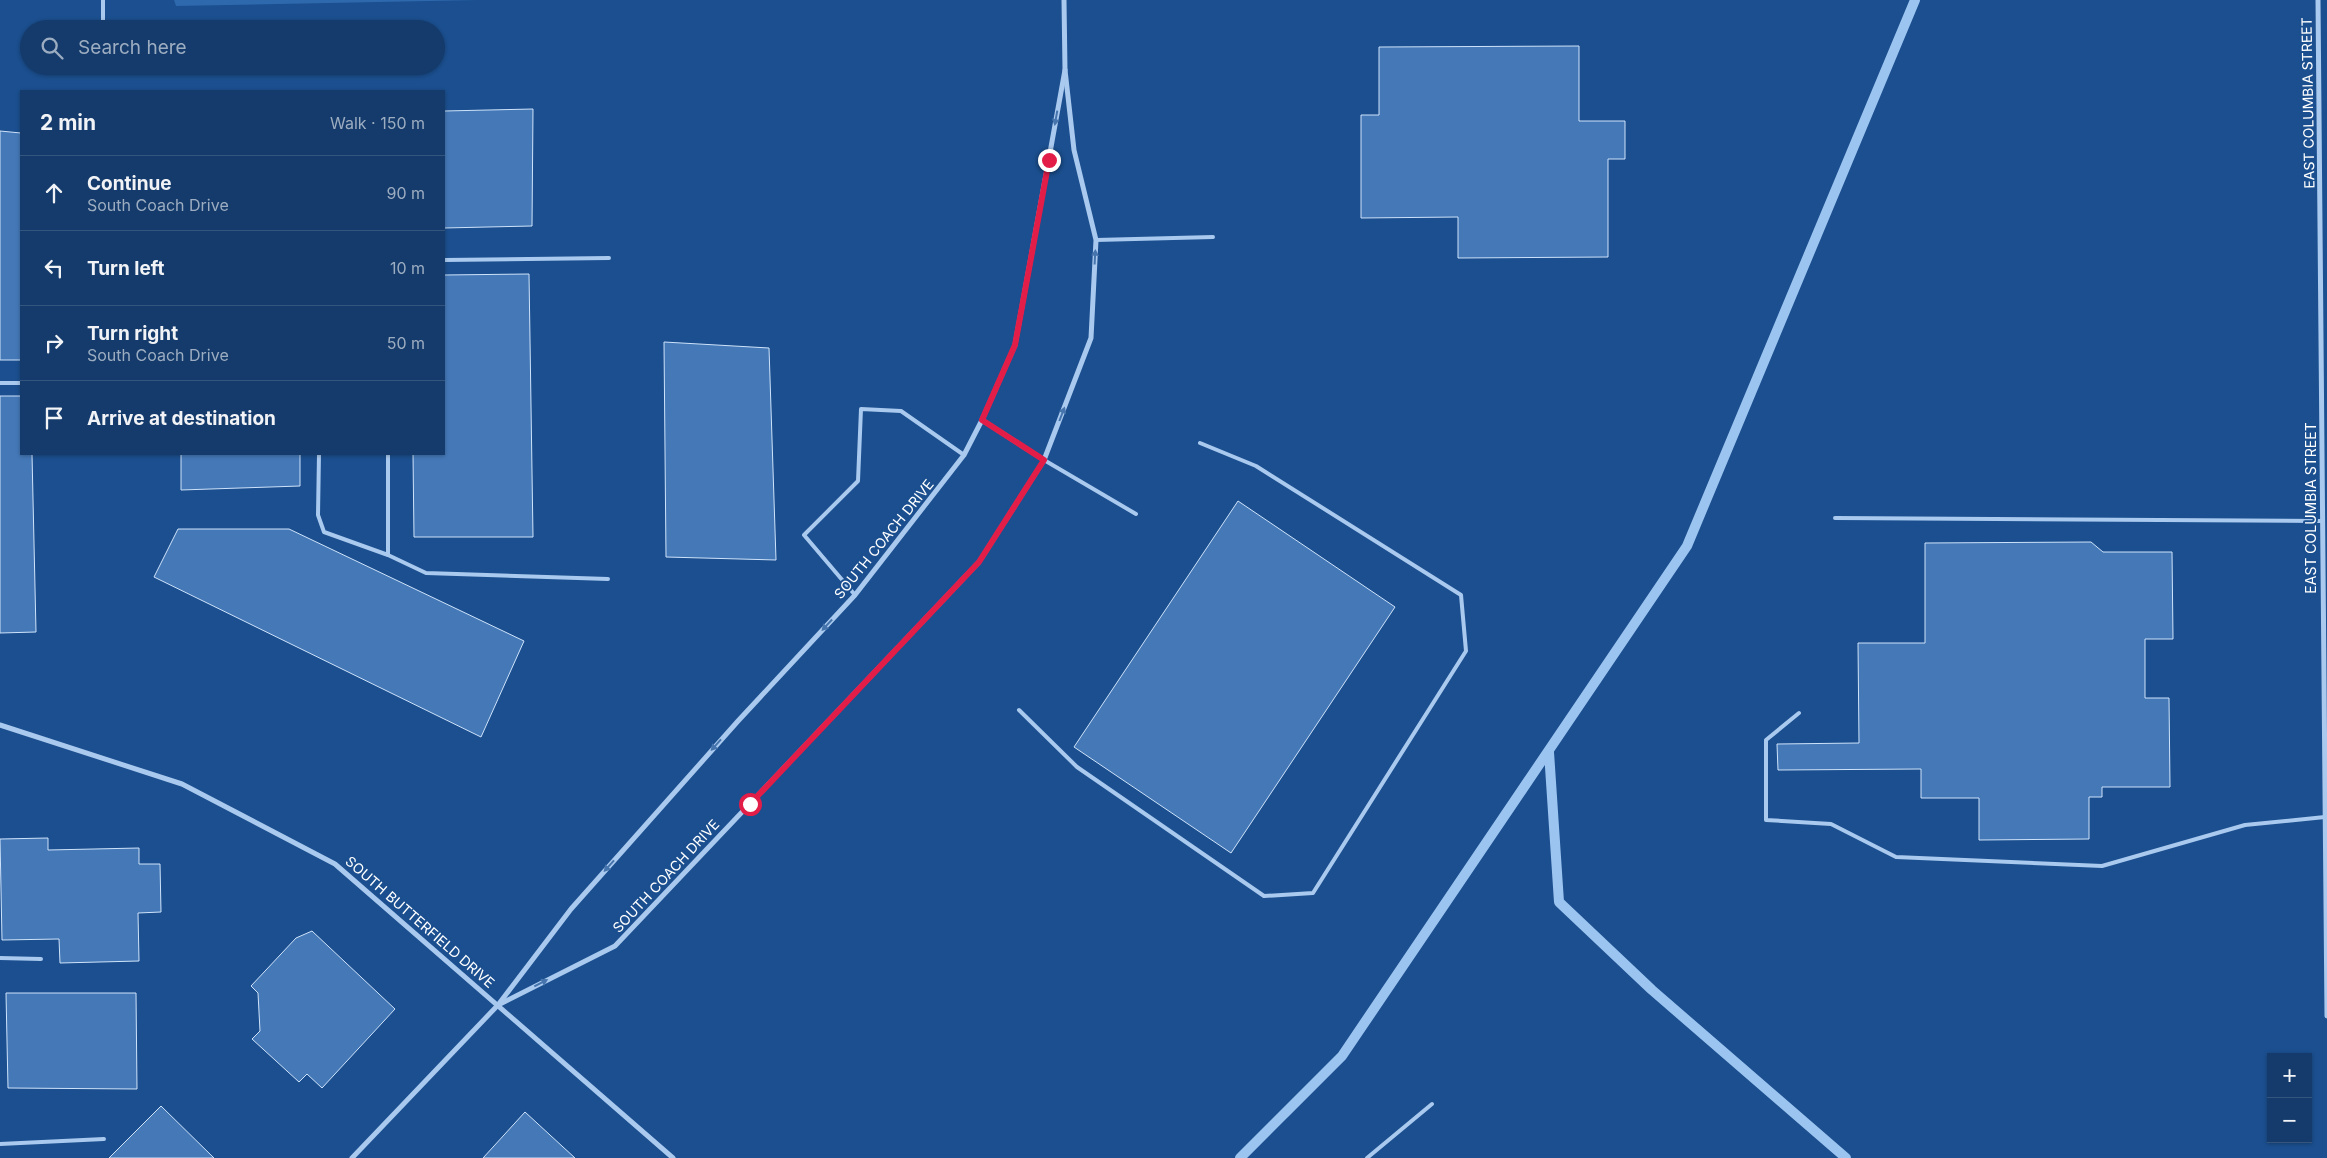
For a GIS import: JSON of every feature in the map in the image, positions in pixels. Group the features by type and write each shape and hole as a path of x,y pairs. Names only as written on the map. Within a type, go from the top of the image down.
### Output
{"street":[{"name":"SOUTH COACH DRIVE","path":"498,1005 615,946 979,562 1044,460 1091,338 1096,240 1074,150 1065,70 1064,0"},
{"name":"EAST COLUMBIA STREET","path":"2318,0 2327,1016"},
{"name":"SOUTH COACH DRIVE","path":"352,1158 498,1005 571,909 738,721 855,596 964,455 982,420 1015,345 1065,70"},
{"path":"982,420 1044,460"},
{"name":"SOUTH BUTTERFIELD DRIVE","path":"0,725 182,784 335,864 673,1158"}],"lane":[{"path":"103,0 103,20"},
{"path":"1096,240 1213,237"},
{"path":"445,260 609,258"},
{"path":"0,383 20,383"},
{"path":"855,596 804,535 858,481 861,409 901,411 964,455"},
{"path":"1019,710 1077,767 1264,896 1313,893 1466,652 1461,596 1256,466 1200,443"},
{"path":"319,455 318,515 324,532 388,555 426,573 608,580"},
{"path":"388,455 388,555"},
{"path":"1044,460 1136,514"},
{"path":"1835,518 2322,521"},
{"path":"1799,713 1766,740 1766,820 1831,824 1896,857 2102,866 2245,825 2325,817"},
{"path":"0,958 41,959"},
{"path":"1368,1158 1432,1104"},
{"path":"0,1144 104,1139"}],"shaded area":[{"path":"174,0 479,0 176,6"}],"building":[{"path":"1579,46 1579,121 1625,121 1625,159 1608,159 1608,257 1458,258 1458,217 1361,218 1361,115 1379,115 1379,47"},
{"path":"533,109 532,226 445,228 445,111"},
{"path":"0,131 20,133 20,360 0,360"},
{"path":"529,274 533,537 414,537 413,455 445,455 445,275"},
{"path":"664,342 769,348 776,560 666,557"},
{"path":"0,396 20,396 20,455 32,455 36,632 0,633"},
{"path":"181,455 300,455 300,486 181,490"},
{"path":"1238,501 1395,607 1231,853 1074,747"},
{"path":"178,529 289,529 524,641 481,737 154,577"},
{"path":"2091,542 2103,552 2172,552 2173,639 2145,639 2145,698 2169,698 2170,787 2102,787 2102,797 2089,797 2089,839 1979,840 1979,798 1921,798 1921,769 1778,770 1777,744 1859,743 1858,643 1925,643 1925,543"},
{"path":"48,838 48,850 139,848 139,864 160,864 161,912 138,913 139,961 60,963 59,939 2,940 0,839"},
{"path":"312,931 395,1009 322,1088 307,1074 299,1082 252,1039 260,1031 258,993 251,986 296,938"},
{"path":"6,993 136,993 137,1089 8,1088"},
{"path":"161,1106 214,1158 109,1158"},
{"path":"525,1112 575,1158 483,1158"}],"waterway":[{"path":"1240,1158 1342,1056 1687,546 1915,0"},
{"path":"1549,752 1559,902 1652,990 1846,1158"}],"route":[{"path":"750,804 979,562 1044,460 982,420 1015,345 1049,160"}]}
